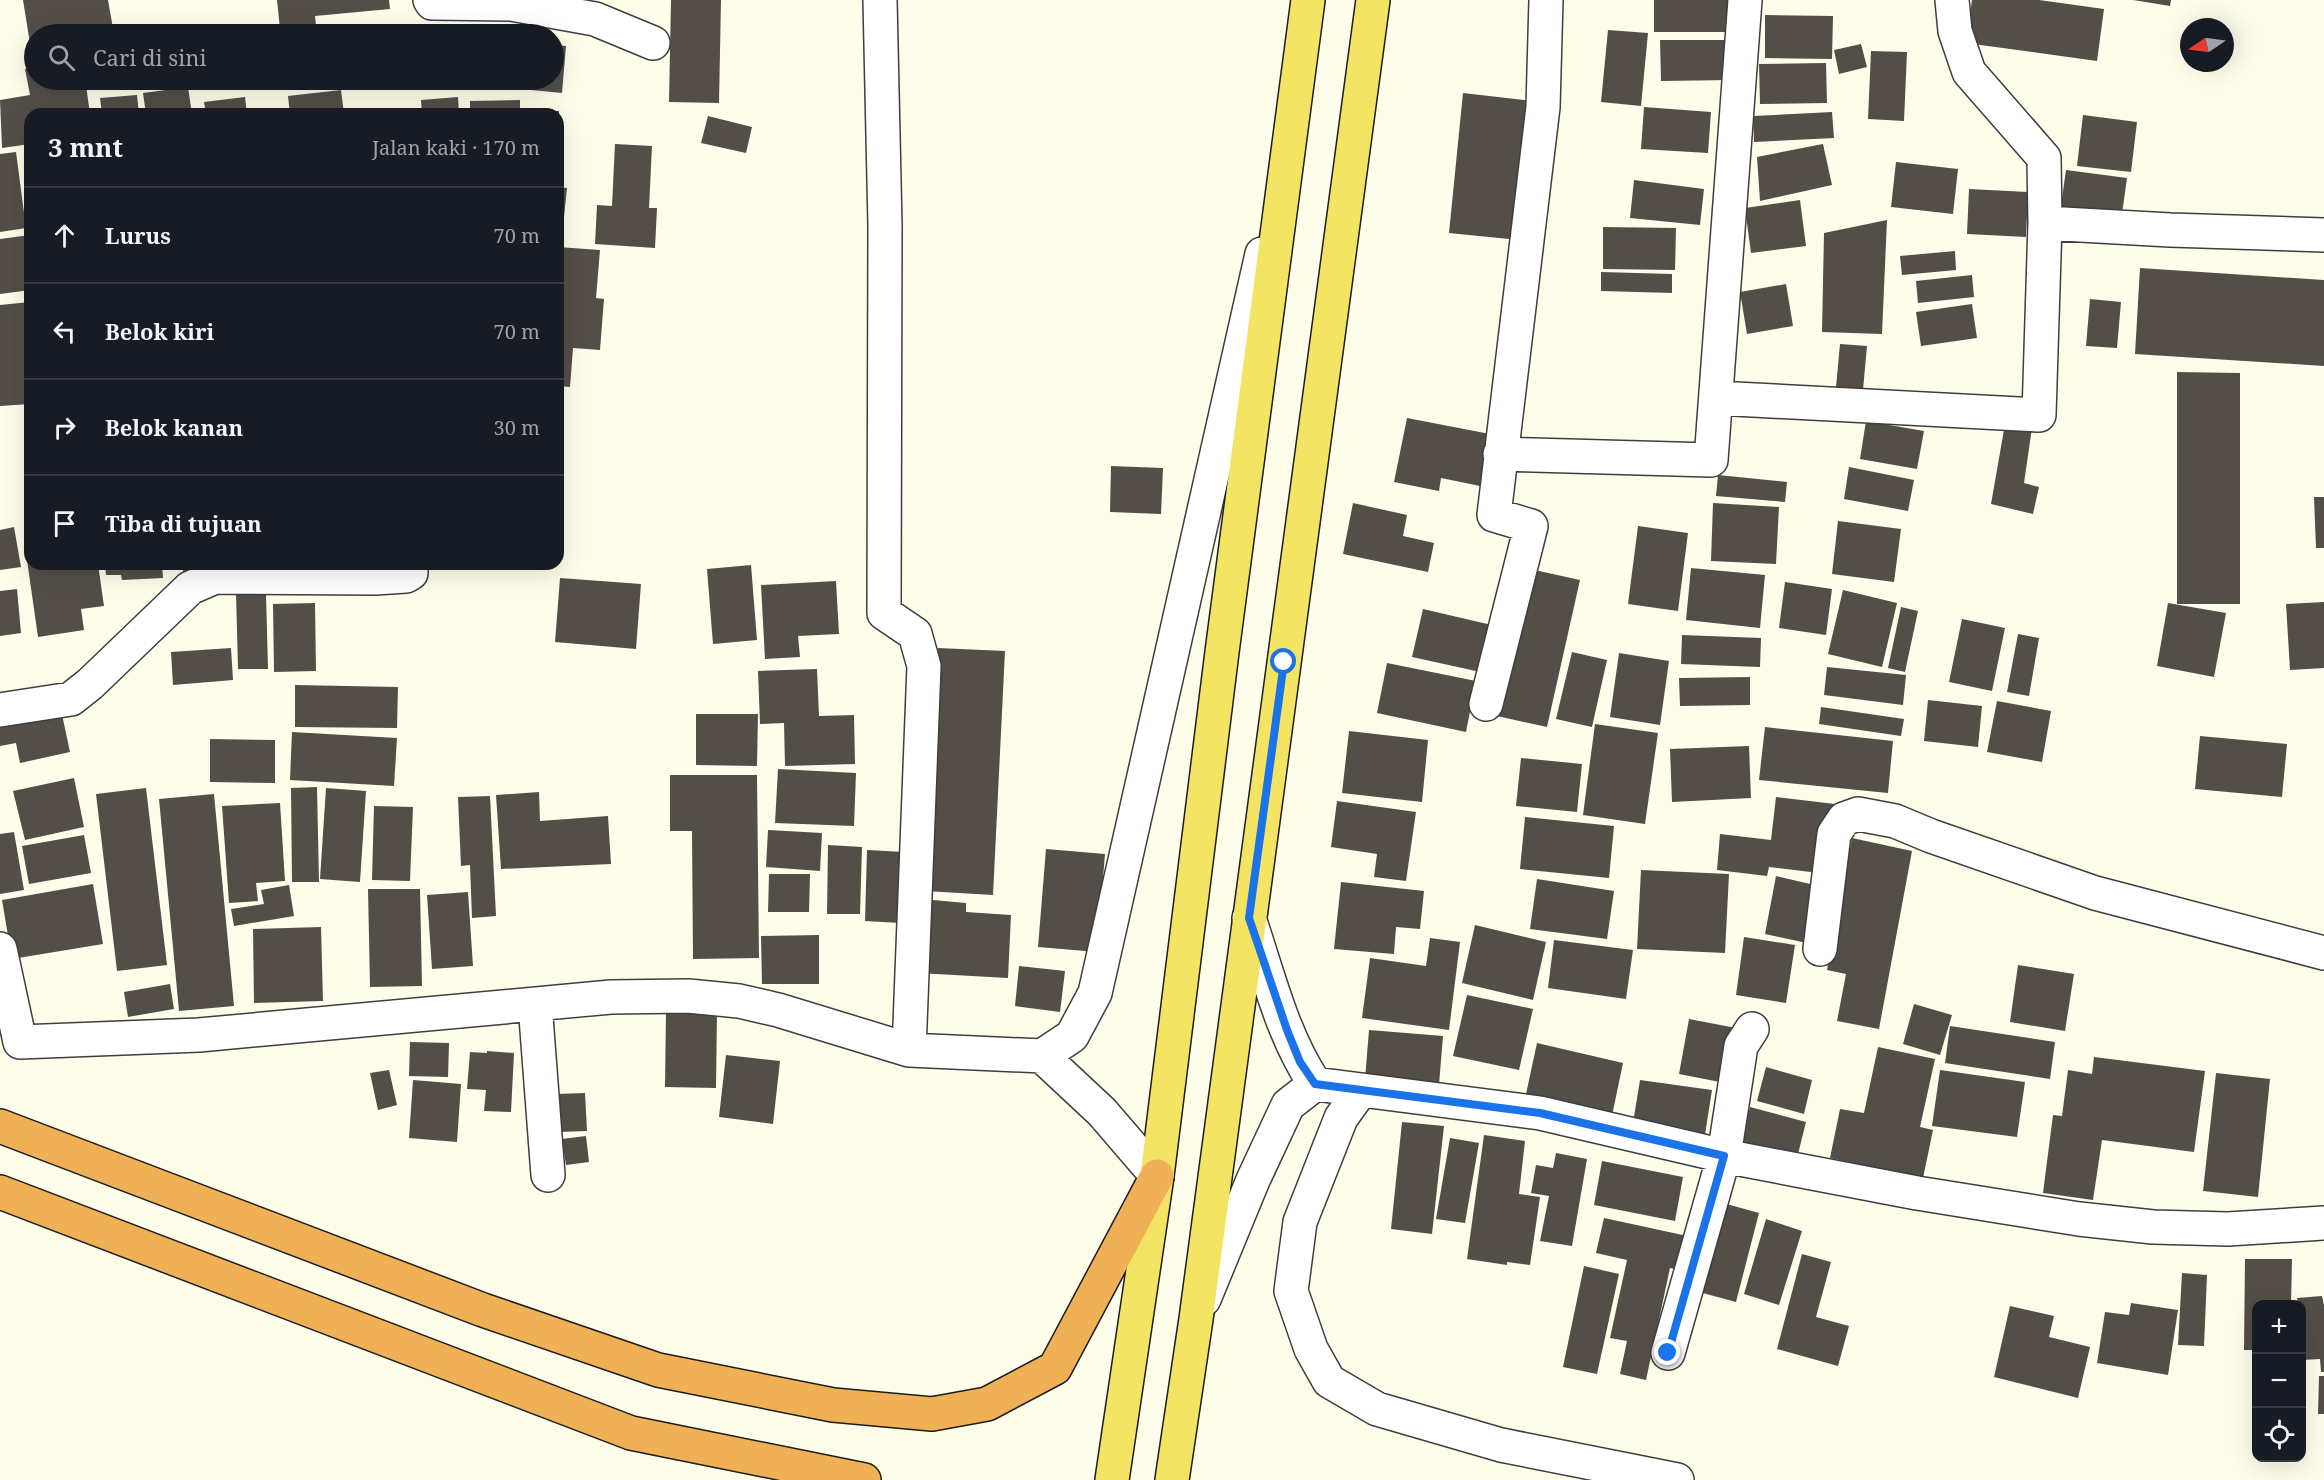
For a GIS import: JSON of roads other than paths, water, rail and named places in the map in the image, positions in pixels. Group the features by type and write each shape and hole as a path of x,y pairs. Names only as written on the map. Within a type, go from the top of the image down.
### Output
{"highway":[{"path":"0,1126 483,1310 658,1370 833,1405 932,1414 987,1404 1054,1368 1157,1176"},
{"path":"0,1192 631,1433 864,1480"}],"main road":[{"path":"1112,1480 1157,1176 1222,652 1308,0"},
{"path":"1173,1480 1373,0"}],"street":[{"path":"430,0 432,3 511,4 595,19 653,43"},
{"path":"880,0 885,226 884,613 915,634 924,666 909,1050"},
{"path":"1486,704 1531,526 1494,515 1543,107 1546,0"},
{"path":"1500,454 1711,460 1745,0"},
{"path":"1716,398 2039,415 2045,223 2044,158 1969,72 1955,31 1952,0"},
{"path":"0,949 20,1042 199,1035 653,995 739,1001 778,1010 909,1050 1042,1056 1072,1036 1095,993 1293,118"},
{"path":"2045,223 2324,236"},
{"path":"0,710 71,699 90,684 190,588 215,577 375,578 406,576 411,573 411,570"},
{"path":"1820,949 1834,834 1844,819 1858,814 1895,821 1931,836 2095,893 2324,953"},
{"path":"1249,918 1287,1030 1300,1062 1315,1084"},
{"path":"536,1004 548,1175"},
{"path":"1668,1353 1724,1156 1741,1046 1752,1029"},
{"path":"1042,1056 1102,1112 1157,1176"},
{"path":"1196,1319 1252,1180 1287,1105 1315,1084 1540,1113 1724,1156 1917,1193 2079,1219 2153,1227 2228,1228 2324,1223"},
{"path":"1362,1090 1341,1118 1300,1222 1291,1291 1311,1349 1329,1381 1377,1409 1501,1445 1677,1480"}]}
